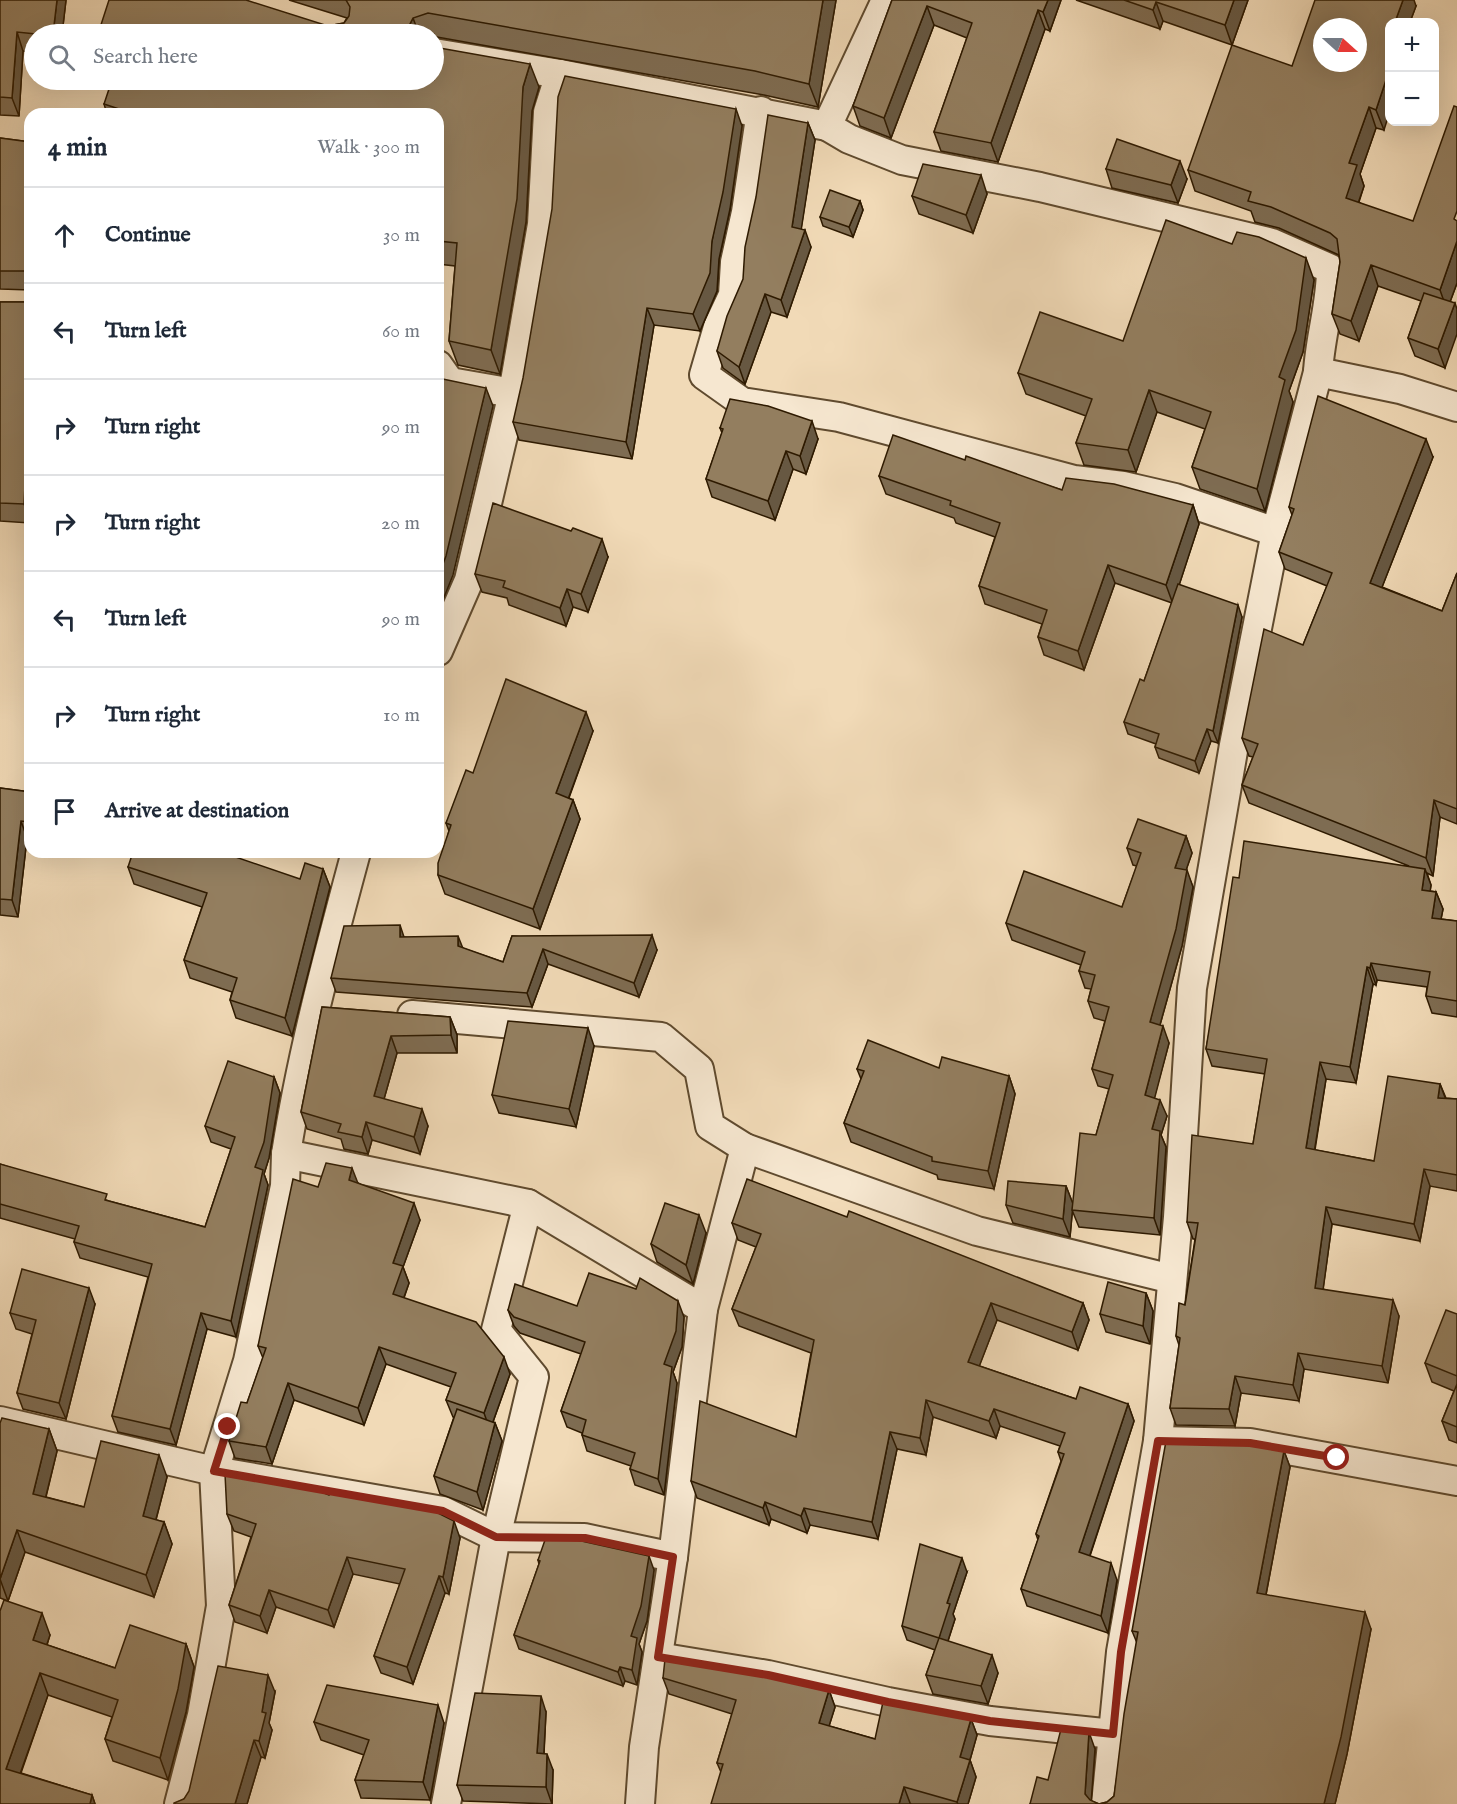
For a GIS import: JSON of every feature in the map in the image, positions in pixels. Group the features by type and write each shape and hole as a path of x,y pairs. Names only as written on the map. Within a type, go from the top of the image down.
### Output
{"street":[{"path":"827,126 886,0"},
{"path":"444,55 761,111 827,126 849,139 902,160 1040,187 1272,243 1331,269 1331,294 1320,346 1318,372 1276,532 1234,745 1192,987 1172,1279 1158,1441 1121,1652 1106,1804"},
{"path":"444,638 470,580 513,393 542,224 548,112 560,74"},
{"path":"761,111 746,212 735,262 733,295 718,327 704,375 742,402 839,417 1074,480 1123,486 1165,495 1276,532"},
{"path":"1318,372 1400,389 1457,407"},
{"path":"444,374 450,382 513,393"},
{"path":"179,1804 202,1715 221,1606 214,1471 248,1361 285,1186 286,1154 297,1080 325,1008 355,858"},
{"path":"384,1013 661,1037 699,1069 710,1126 745,1148 977,1231 1172,1279"},
{"path":"640,1804 644,1747 673,1557 703,1309 745,1148"},
{"path":"286,1154 528,1204 703,1309"},
{"path":"447,1804 496,1537 534,1377 496,1330 528,1204"},
{"path":"0,1421 214,1471 443,1511 496,1537 585,1538 673,1557"},
{"path":"1158,1441 1250,1443 1457,1481"},
{"path":"658,1657 768,1675 888,1702 990,1721 1113,1734"}],"building":[{"path":"0,0 57,0 54,24 24,24 24,33 17,32 12,98 0,97"},
{"path":"109,0 246,0 322,24 101,24"},
{"path":"346,0 823,0 809,84 755,71 428,13 413,18 410,24 339,24 344,23 349,16 350,7"},
{"path":"892,0 1048,0 1043,12 1038,10 991,143 934,132 972,23 927,6 884,118 853,106"},
{"path":"1124,0 1234,0 1225,25 1156,2 1153,10"},
{"path":"1315,0 1403,0 1396,18 1385,18 1385,83 1376,110 1369,107 1349,163 1357,165 1346,198 1413,221 1454,106 1457,107 1457,211 1454,219 1457,221 1457,241 1440,290 1371,265 1351,321 1332,314 1340,262 1337,239 1330,233 1271,207 1248,201 1251,192 1188,170 1232,45 1292,66"},
{"path":"444,49 530,64 523,87 517,199 491,350 449,341 457,243 444,242 444,108 116,108 104,104 109,90 444,90"},
{"path":"565,76 736,109 723,192 712,241 710,273 693,314 647,308 626,442 513,422 523,378 552,209 558,97"},
{"path":"768,115 808,123 792,227 805,230 781,300 765,294 739,367 717,351 727,316 743,279 745,247 756,197"},
{"path":"0,138 24,141 24,271 0,271"},
{"path":"1117,139 1180,161 1171,185 1106,169"},
{"path":"923,164 981,175 966,215 912,196"},
{"path":"830,190 860,201 849,227 820,217"},
{"path":"1166,220 1232,244 1237,232 1259,237 1306,258 1296,330 1279,377 1285,380 1257,489 1192,467 1211,412 1149,390 1128,450 1076,443 1092,399 1018,373 1040,312 1123,341"},
{"path":"1424,293 1455,303 1438,349 1408,338"},
{"path":"0,302 24,302 24,504 0,503"},
{"path":"444,379 486,388 444,561"},
{"path":"1318,396 1426,439 1370,583 1442,611 1457,573 1457,809 1434,800 1426,858 1242,785 1258,744 1242,738 1264,629 1303,645 1332,573 1279,552 1294,509 1289,507"},
{"path":"730,399 768,406 812,421 800,456 786,451 768,501 706,479 723,429 720,428"},
{"path":"893,435 965,460 966,456 1062,490 1066,478 1114,484 1193,505 1166,585 1108,565 1078,651 1038,637 1047,610 979,586 1000,523 950,505 951,501 879,476"},
{"path":"493,503 571,531 573,528 602,539 581,594 567,589 560,608 503,587 505,581 475,574"},
{"path":"1178,584 1238,605 1213,731 1207,729 1195,761 1155,747 1159,734 1124,722 1140,679 1144,681"},
{"path":"506,679 586,712 556,793 573,800 533,909 438,875 438,863 440,858 444,858 444,845 451,825 446,823 466,770 473,773"},
{"path":"0,788 24,791 24,821 21,821 12,900 0,899"},
{"path":"1138,819 1186,836 1175,868 1187,870 1176,929 1150,1022 1163,1026 1145,1095 1160,1100 1152,1129 1160,1131 1154,1218 1072,1210 1080,1133 1096,1135 1113,1075 1092,1069 1109,1007 1088,1001 1095,975 1079,971 1085,952 1006,923 1024,871 1122,907 1141,853 1127,848"},
{"path":"1244,841 1425,869 1422,890 1436,892 1432,918 1457,921 1457,1001 1426,996 1430,972 1371,963 1370,968 1367,967 1350,1067 1320,1062 1306,1148 1374,1161 1388,1076 1440,1084 1438,1098 1457,1099 1457,1175 1424,1169 1414,1224 1326,1207 1315,1288 1393,1300 1382,1366 1298,1353 1293,1385 1235,1376 1229,1409 1170,1408 1180,1338 1176,1336 1179,1303 1185,1305 1198,1223 1187,1222 1192,1135 1253,1144 1267,1059 1206,1049 1233,877 1239,878"},
{"path":"131,858 239,858 300,879 305,863 323,869 285,1018 230,1000 237,978 184,960 207,893 128,867"},
{"path":"400,925 400,937 458,936 458,946 503,962 512,936 652,935 634,983 543,949 527,993 331,978 344,926"},
{"path":"322,1007 450,1017 451,1035 391,1036 374,1096 422,1109 414,1137 366,1122 362,1137 338,1132 341,1124 301,1112"},
{"path":"508,1021 588,1028 569,1109 492,1095"},
{"path":"868,1040 939,1068 942,1057 1009,1076 988,1171 932,1161 932,1157 844,1123 864,1071 857,1069"},
{"path":"228,1061 274,1077 264,1142 255,1167 263,1170 231,1321 201,1313 170,1429 112,1416 152,1264 74,1242 79,1226 0,1204 0,1164 107,1194 105,1200 205,1227 235,1137 205,1126"},
{"path":"326,1163 352,1168 349,1180 414,1203 393,1263 403,1266 393,1294 476,1322 504,1357 484,1413 446,1400 456,1373 379,1347 358,1408 288,1383 266,1447 229,1441 241,1402 247,1403 266,1348 258,1346 293,1179 318,1187"},
{"path":"747,1179 847,1217 849,1211 1083,1303 1072,1332 991,1303 968,1362 1076,1399 1080,1387 1128,1404 1079,1552 1111,1563 1101,1616 1021,1589 1039,1536 1036,1534 1064,1454 1058,1452 1065,1433 994,1409 989,1421 926,1400 920,1438 890,1432 872,1522 804,1508 801,1516 765,1502 763,1508 691,1481 700,1401 796,1437 814,1340 732,1309 761,1234 732,1223"},
{"path":"1008,1181 1066,1186 1063,1219 1006,1205"},
{"path":"665,1203 699,1215 686,1265 651,1244"},
{"path":"22,1269 89,1288 59,1403 17,1393 36,1320 10,1313"},
{"path":"589,1273 636,1289 640,1278 678,1301 676,1331 664,1364 672,1367 658,1479 630,1469 635,1453 582,1435 586,1420 561,1411 585,1342 514,1317 508,1310 515,1284 577,1306"},
{"path":"1108,1282 1146,1293 1143,1326 1100,1314"},
{"path":"1446,1310 1457,1314 1457,1376 1425,1363"},
{"path":"1457,1384 1457,1427 1442,1421"},
{"path":"457,1409 495,1423 477,1492 434,1476"},
{"path":"2,1418 49,1429 33,1494 84,1507 101,1441 159,1455 143,1516 164,1522 146,1575 17,1530 0,1579 0,1423"},
{"path":"1166,1441 1242,1443 1284,1451 1257,1593 1365,1612 1341,1737 1324,1804 1099,1804 1107,1802 1114,1796 1124,1714 1138,1632 1132,1631"},
{"path":"225,1474 314,1489 329,1495 330,1492 432,1510 454,1521 443,1577 439,1576 407,1667 374,1656 405,1569 347,1557 328,1610 269,1590 260,1616 229,1605 256,1524 227,1514"},
{"path":"545,1540 577,1540 649,1556 641,1606 631,1636 637,1638 632,1670 620,1667 618,1672 514,1635"},
{"path":"920,1544 962,1558 947,1603 950,1604 939,1638 902,1626"},
{"path":"4,1600 42,1613 33,1640 115,1668 130,1625 186,1644 178,1689 160,1758 105,1739 118,1700 40,1673 6,1769 92,1795 90,1804 0,1804 0,1611"},
{"path":"939,1638 992,1655 981,1686 926,1675"},
{"path":"665,1659 829,1690 819,1723 875,1739 883,1702 971,1719 960,1757 970,1760 957,1802 904,1787 899,1804 711,1804 723,1764 717,1763 736,1700 663,1678"},
{"path":"218,1666 268,1675 262,1712 266,1713 259,1741 254,1740 235,1804 174,1804 184,1799 189,1791"},
{"path":"327,1685 438,1705 423,1782 355,1780 369,1740 314,1722"},
{"path":"475,1693 541,1696 537,1753 547,1754 546,1787 457,1785"},
{"path":"1061,1729 1089,1732 1085,1794 1090,1800 1099,1804 1030,1804 1037,1777 1048,1780"}],"route":[{"path":"228,1427 214,1471 443,1511 496,1537 585,1538 673,1557 658,1657 768,1675 888,1702 990,1721 1113,1734 1121,1652 1158,1441 1250,1443 1337,1458"}]}
